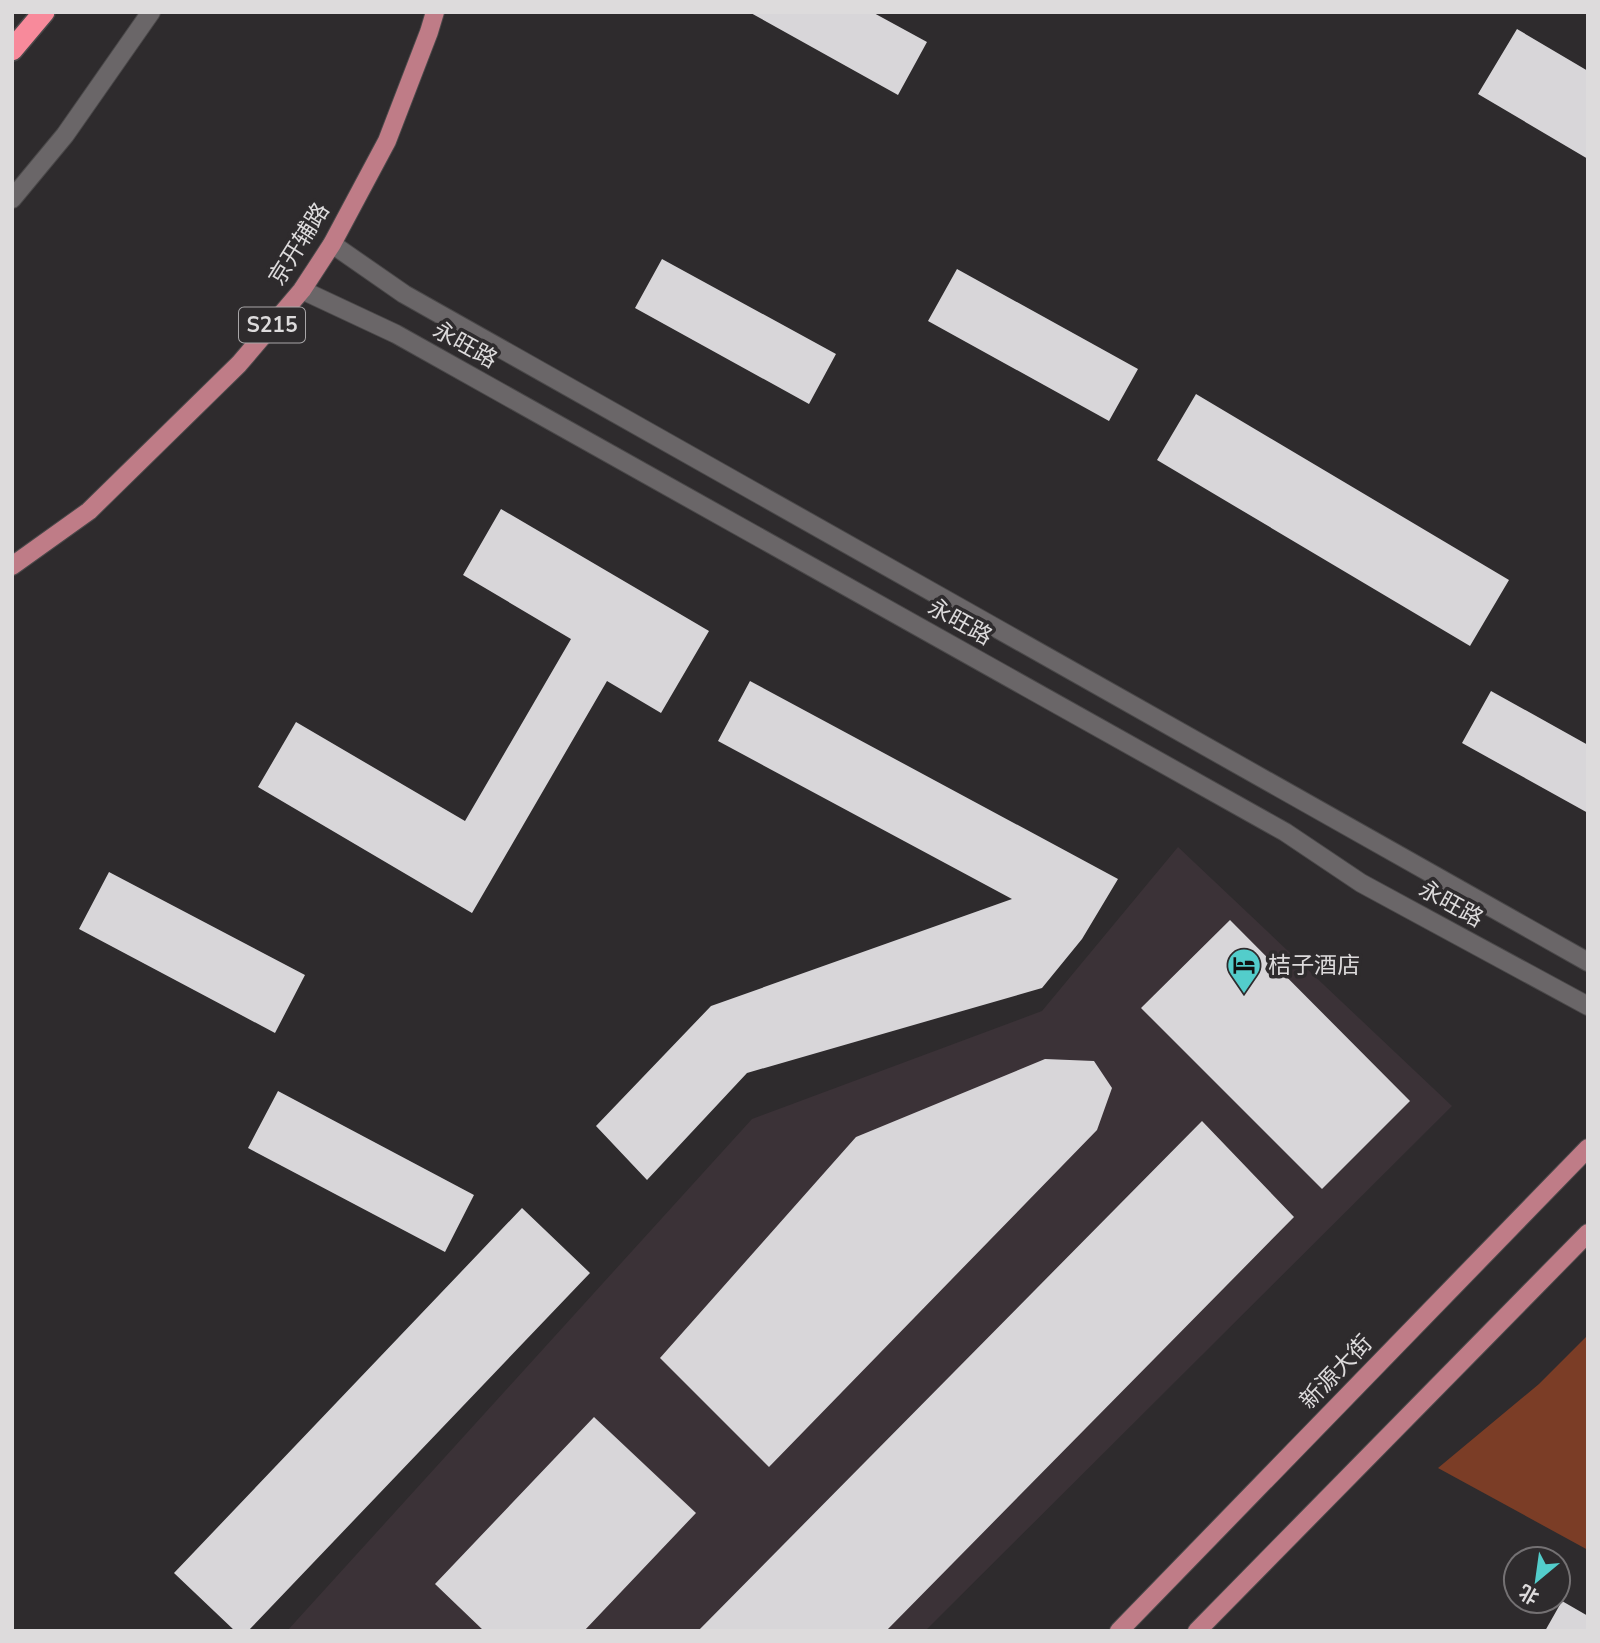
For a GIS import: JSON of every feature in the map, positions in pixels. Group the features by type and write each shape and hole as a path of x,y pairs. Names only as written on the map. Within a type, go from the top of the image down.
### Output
{"highway":[{"path":"12,50 44,12"}],"main road":[{"name":"京开辅路","path":"12,566 89,511 239,364 302,290 332,244 387,141 435,12"},
{"name":"新源大街","path":"1119,1631 1588,1147"},
{"path":"1197,1631 1588,1233"}],"street":[{"path":"12,199 65,135 151,12"},
{"name":"永旺路","path":"332,244 404,294 1588,962"},
{"name":"永旺路","path":"302,290 408,341 1285,832 1361,883 1588,1006"}],"shaded area":[{"path":"1178,847 1452,1106 925,1631 287,1631 752,1119 1042,1011"},
{"path":"1588,1335 1588,1550 1438,1468 1539,1384"}],"building":[{"path":"749,12 872,12 927,42 898,95"},
{"path":"1517,29 1588,71 1588,159 1478,94"},
{"path":"662,259 836,354 809,404 635,308"},
{"path":"957,269 1138,369 1109,421 928,321"},
{"path":"1196,394 1509,580 1470,646 1157,460"},
{"path":"501,509 709,631 661,713 607,681 472,913 258,787 296,722 465,821 571,639 463,575"},
{"path":"750,681 1118,879 1082,939 1042,988 747,1073 647,1180 596,1126 711,1006 1012,899 718,741"},
{"path":"1491,691 1588,745 1588,813 1462,743"},
{"path":"109,872 305,975 275,1033 79,929"},
{"path":"1230,920 1410,1101 1322,1189 1141,1008"},
{"path":"1045,1059 1094,1061 1112,1088 1097,1130 769,1467 660,1358 856,1137"},
{"path":"278,1091 474,1195 445,1252 248,1148"},
{"path":"1202,1121 1294,1217 886,1631 698,1631"},
{"path":"522,1208 590,1273 248,1631 235,1631 174,1573"},
{"path":"594,1417 696,1513 584,1631 484,1631 435,1584"},
{"path":"1572,1607 1588,1616 1588,1631 1545,1631 1554,1615 1572,1615"}],"place":[{"name":"桔子酒店","path":"1244,995"}]}
